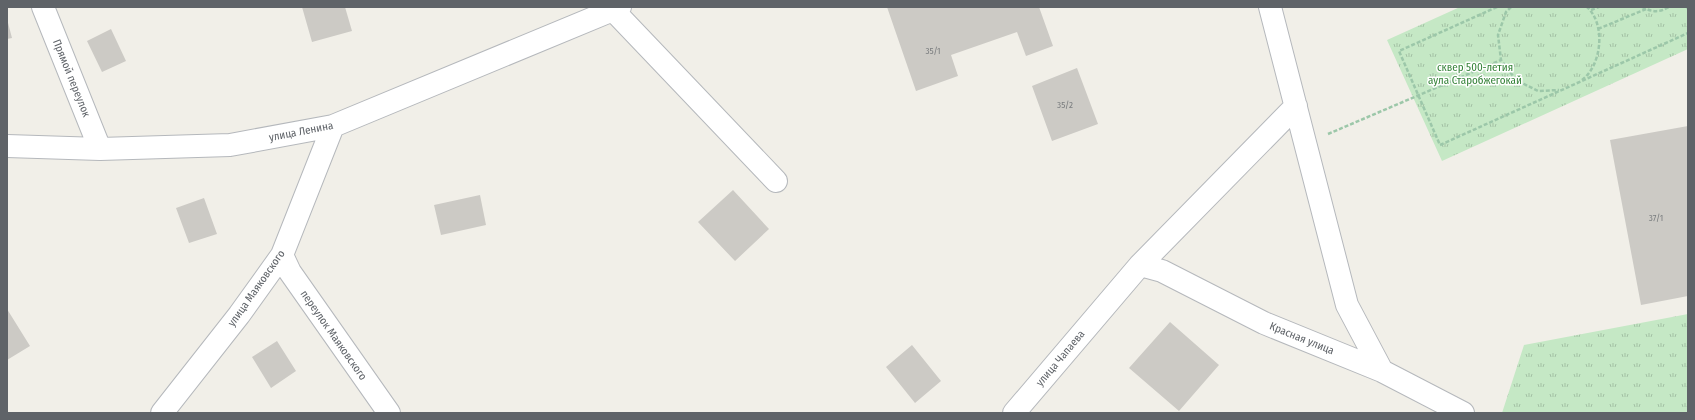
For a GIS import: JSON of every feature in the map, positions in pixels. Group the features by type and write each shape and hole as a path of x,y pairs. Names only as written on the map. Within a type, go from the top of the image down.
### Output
{"street":[{"name":"Прямой переулок","path":"43,7 100,149"},
{"path":"1270,7 1347,305 1382,371"},
{"name":"улица Ленина","path":"7,146 100,149 230,144 333,126 617,8"},
{"path":"617,8 776,181"},
{"name":"улица Чапаева","path":"1014,413 1140,265 1296,106"},
{"name":"улица Маяковского","path":"162,413 239,315 282,255 333,126"},
{"name":"переулок Маяковского","path":"282,255 290,272 390,413"},
{"name":"Красная улица","path":"1140,265 1162,271 1264,323 1382,371 1463,413"}],"path":[{"path":"1497,7 1398,51 1440,145 1688,33"},
{"path":"1511,7 1506,12 1498,35 1501,60 1516,80 1538,90 1562,90 1584,78 1597,58 1600,33 1591,10 1587,7"},
{"path":"1591,10 1599,7"},
{"path":"1642,7 1650,12 1662,11 1669,7"},
{"path":"1598,29 1646,9"},
{"path":"1306,144 1501,60"}],"green space":[{"name":"сквер 500-летия аула Старобжегокай","path":"1460,7 1688,7 1688,49 1442,161 1387,40"},
{"path":"1688,314 1688,413 1502,413 1524,345"}],"building":[{"path":"302,7 345,7 352,31 312,42"},
{"path":"887,7 1039,7 1053,46 1026,56 1017,32 951,55 958,76 916,91"},
{"path":"7,19 12,38 7,39"},
{"path":"111,29 126,61 102,72 87,41"},
{"path":"1077,68 1098,124 1052,141 1032,86"},
{"path":"1688,126 1688,296 1641,305 1610,140"},
{"path":"733,190 769,229 735,261 698,222"},
{"path":"480,195 486,225 441,235 434,205"},
{"path":"204,198 217,234 189,243 176,208"},
{"path":"7,309 30,346 7,360"},
{"path":"1170,322 1219,365 1179,411 1129,368"},
{"path":"277,341 296,371 271,388 252,357"},
{"path":"912,345 941,381 915,403 886,367"}]}
